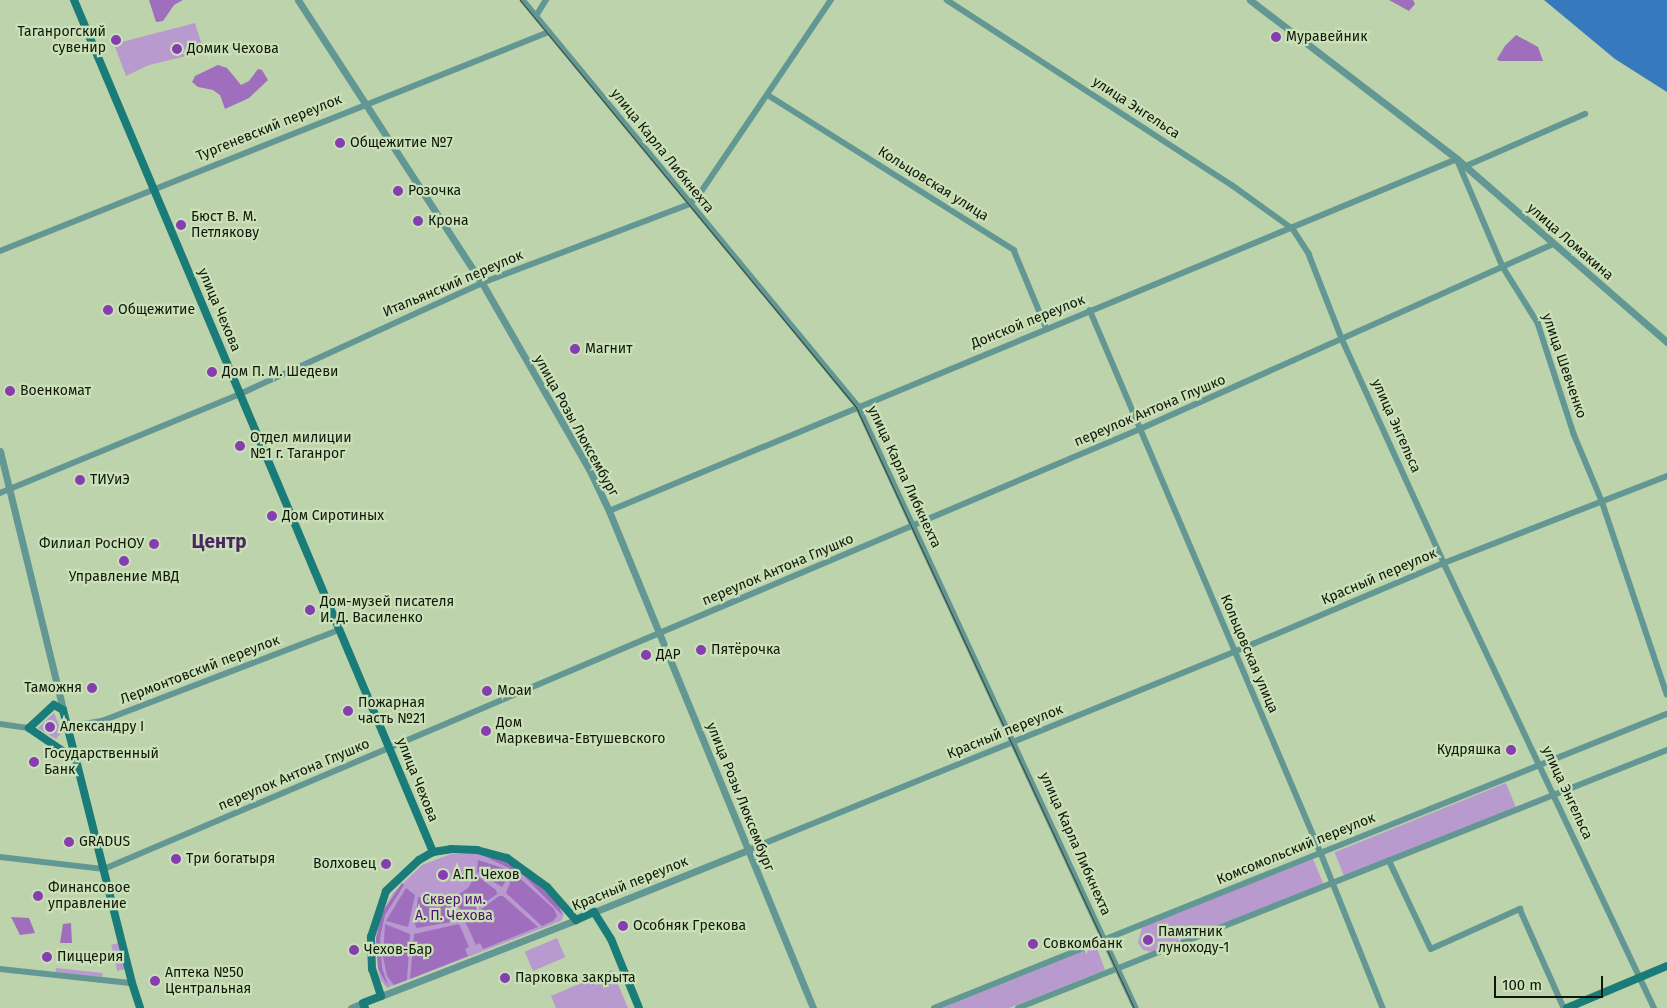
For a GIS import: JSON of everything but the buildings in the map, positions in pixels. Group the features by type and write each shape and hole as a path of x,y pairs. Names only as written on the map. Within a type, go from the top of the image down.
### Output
{"main road":[{"name":"улица Чехова","path":"74,0 339,630 391,748 433,852"},
{"path":"76,760 29,728 50,707 57,705 63,710 68,731 76,760 104,869 132,983 140,1008"},
{"path":"56,745 65,743 68,731"},
{"path":"381,996 370,953 379,906 396,878 433,852 477,850 507,858 547,887 576,920"},
{"path":"594,912 611,939 639,1008"},
{"name":"Красный переулок","path":"576,920 594,912"},
{"path":"1565,1008 1667,966"},
{"name":"Красный переулок","path":"364,1006 381,996"}],"street":[{"name":"улица Розы Люксембург","path":"298,0 482,283 588,469 609,511 813,1008"},
{"name":"улица Карла Либкнехта","path":"523,0 858,406 912,526 1015,741 1136,1008"},
{"path":"536,16 546,0"},
{"path":"690,204 768,96 831,0"},
{"name":"улица Энгельса","path":"947,0 1232,185 1293,228 1309,254 1343,341 1444,563 1654,1008"},
{"name":"улица Шевченко","path":"1250,0 1457,159 1503,267 1538,323 1574,434 1602,501 1667,694"},
{"name":"Тургеневский переулок","path":"0,251 364,103 549,32"},
{"name":"Кольцовская улица","path":"768,96 1014,250 1046,327"},
{"path":"1466,166 1585,114"},
{"name":"Донской переулок","path":"609,511 1046,327 1293,228 1457,159"},
{"name":"улица Ломакина","path":"1457,159 1667,342"},
{"name":"Итальянский переулок","path":"0,493 240,394 482,283 690,204"},
{"name":"переулок Антона Глушко","path":"0,857 104,869 1140,429 1343,341 1554,244"},
{"name":"Кольцовская улица","path":"1090,310 1321,853 1383,1008"},
{"path":"0,451 63,710"},
{"name":"Красный переулок","path":"594,912 1234,652 1444,563 1667,476"},
{"name":"Лермонтовский переулок","path":"68,731 102,721 339,630"},
{"path":"50,707 58,692"},
{"name":"Комсомольский переулок","path":"934,1008 1667,714"},
{"path":"0,724 29,728"},
{"path":"1018,1008 1667,750"},
{"path":"1389,860 1431,949 1520,910 1565,1008"},
{"name":"Красный переулок","path":"381,996 576,920"},
{"path":"0,969 132,983"},
{"name":"Красный переулок","path":"351,1008 364,1006"}],"green space":[{"path":"195,23 204,52 149,65 126,76 114,44"},
{"path":"54,713 62,732 56,739 38,728"},
{"path":"1506,783 1516,808 1345,877 1334,852"},
{"name":"Сквер им. А. П. Чехова","path":"478,853 516,866 560,905 564,915 561,921 387,988 380,979 375,946 382,913 393,893 422,865 451,854"},
{"path":"1313,859 1324,885 1152,952 1143,950 1138,943 1142,927"},
{"path":"557,938 565,957 533,971 525,952"},
{"path":"119,943 125,969 117,971 111,945"},
{"path":"1096,946 1105,970 1009,1008 942,1008"},
{"path":"56,968 103,973 102,977 56,972"},
{"path":"612,970 628,1008 556,1008 551,996"}],"shaded area":[{"path":"149,0 183,0 174,5 163,21 156,22"},
{"path":"1389,0 1413,0 1415,4 1409,11"},
{"path":"1516,35 1538,47 1543,61 1499,61 1497,59 1505,46"},
{"path":"218,65 227,68 241,85 249,81 258,69 262,70 268,80 249,98 225,109 220,95 213,90 198,87 192,82 195,76"},
{"path":"478,853 506,861 536,881 559,906 562,915 523,875"},
{"path":"478,860 512,871 502,887 477,872"},
{"path":"514,873 554,909 557,916 553,921 542,926 506,893"},
{"path":"476,875 496,890 497,894 464,918 455,897 468,888"},
{"path":"402,883 404,885 385,915 380,938 382,968 389,988 378,969 376,938 382,913"},
{"path":"406,888 415,895 408,927 386,921"},
{"path":"499,896 503,896 538,927 483,949 480,943 476,945 465,921"},
{"path":"418,897 434,901 448,900 457,921 417,928 415,925"},
{"path":"11,917 29,918 35,933 20,935"},
{"path":"71,923 72,943 60,943 63,924"},
{"path":"385,924 410,934 407,980 394,985 387,976 383,957"},
{"path":"459,924 469,947 465,949 468,956 410,979 414,934"}],"water":[{"path":"1544,0 1667,0 1667,92 1615,59"}],"tram line":[{"path":"520,0 856,407 1134,1008"}],"place":[{"name":"Муравейник","path":"1276,37"},
{"name":"Таганрогский сувенир","path":"116,40"},
{"name":"Домик Чехова","path":"177,49"},
{"name":"Общежитие №7","path":"340,143"},
{"name":"Розочка","path":"398,191"},
{"name":"Крона","path":"418,221"},
{"name":"Бюст В. М. Петлякову","path":"181,225"},
{"name":"Общежитие","path":"108,310"},
{"name":"Магнит","path":"575,349"},
{"name":"Дом П. М. Шедеви","path":"212,372"},
{"name":"Военкомат","path":"10,391"},
{"name":"Отдел милиции №1 г. Таганрог","path":"240,446"},
{"name":"ТИУиЭ","path":"80,480"},
{"name":"Дом Сиротиных","path":"272,516"},
{"name":"Филиал РосНОУ","path":"154,544"},
{"name":"Управление МВД","path":"124,561"},
{"name":"Дом-музей писателя И. Д. Василенко","path":"310,610"},
{"name":"Пятёрочка","path":"701,650"},
{"name":"ДАР","path":"646,655"},
{"name":"Таможня","path":"92,688"},
{"name":"Моаи","path":"487,691"},
{"name":"Пожарная часть №21","path":"348,711"},
{"name":"Александру I","path":"50,727"},
{"name":"Дом Маркевича-Евтушевского","path":"486,731"},
{"name":"Кудряшка","path":"1511,750"},
{"name":"Государственный Банк","path":"34,762"},
{"name":"GRADUS","path":"69,842"},
{"name":"Три богатыря","path":"176,859"},
{"name":"Волховец","path":"386,864"},
{"name":"А.П. Чехов","path":"443,875"},
{"name":"Финансовое управление","path":"38,896"},
{"name":"Особняк Грекова","path":"623,926"},
{"name":"Памятник луноходу-1","path":"1148,940"},
{"name":"Совкомбанк","path":"1033,944"},
{"name":"Чехов-Бар","path":"354,950"},
{"name":"Пиццерия","path":"47,957"},
{"name":"Парковка закрыта","path":"505,978"},
{"name":"Аптека №50 Центральная","path":"155,981"}],"district":[{"name":"Центр","path":"219,542"}]}
